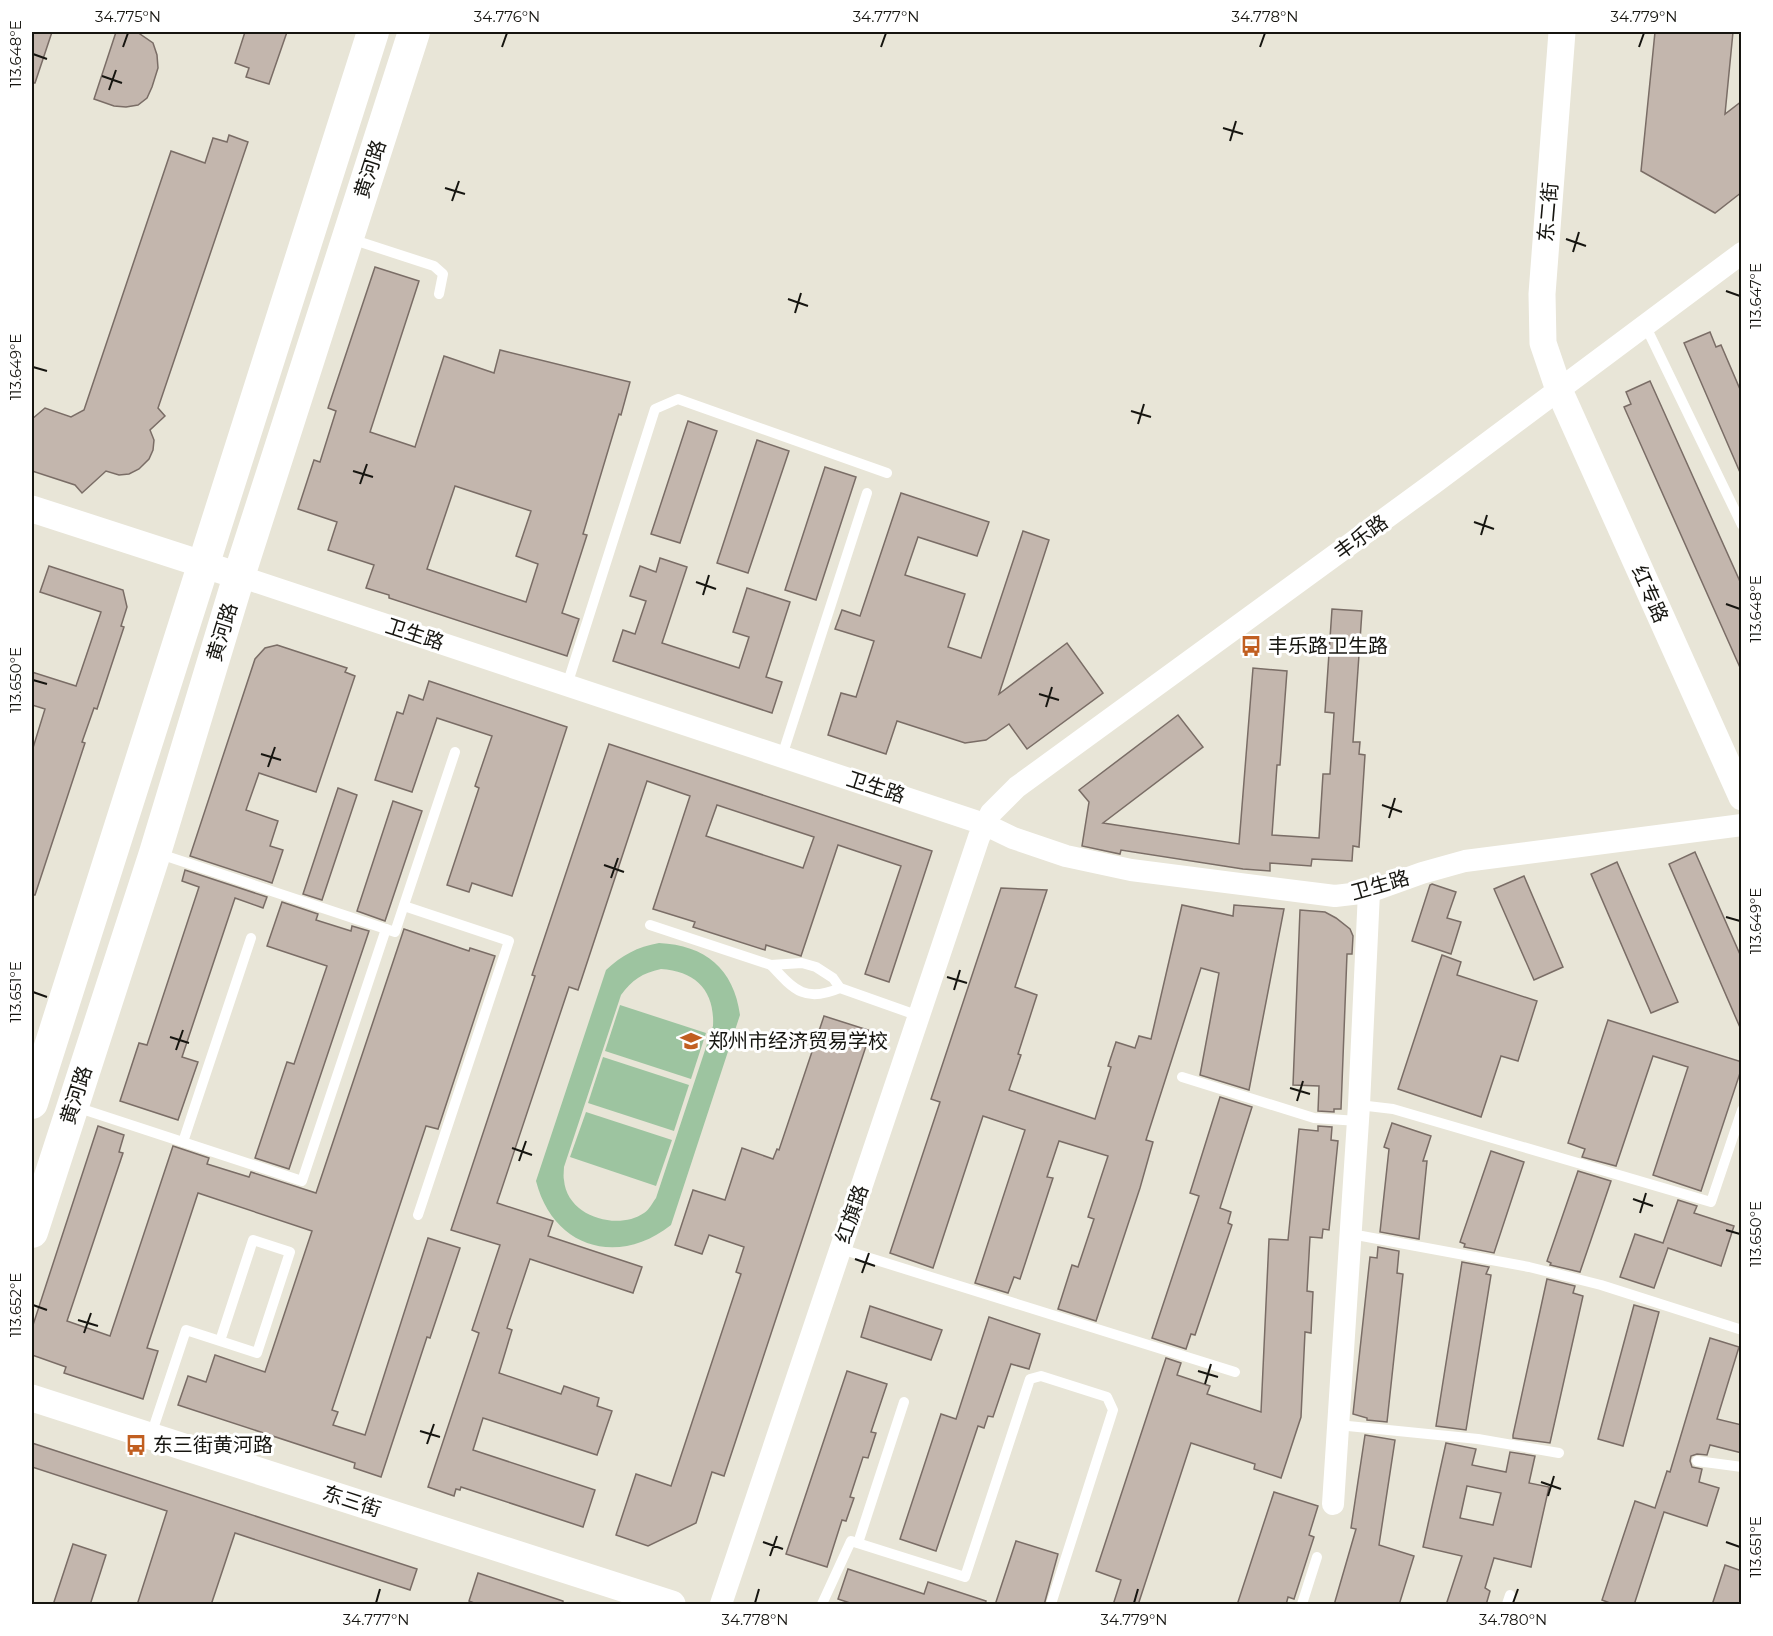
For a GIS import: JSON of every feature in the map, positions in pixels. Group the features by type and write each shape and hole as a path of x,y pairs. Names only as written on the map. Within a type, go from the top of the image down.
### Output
{"main road":[{"name":"黄河路","path":"32,1103 373,32"},
{"name":"黄河路","path":"32,1232 155,853 239,576 414,32"}],"street":[{"name":"东二街","path":"1559,390 1543,343 1542,294 1562,32"},
{"name":"丰乐路","path":"984,824 991,813 1017,787 1434,483 1741,254"},
{"name":"红专路","path":"1559,390 1742,797"},
{"name":"卫生路","path":"32,509 984,824 1045,851 1131,870 1335,896 1368,892 1465,861 1742,825"},
{"name":"红旗路","path":"721,1605 984,824"},
{"path":"1334,1504 1359,1113 1368,892"},
{"name":"东三街","path":"32,1398 672,1605"}],"lane":[{"path":"348,238 434,266 443,274 439,294"},
{"path":"1645,325 1742,525"},
{"path":"567,685 655,409 678,399 887,473"},
{"path":"782,756 867,494"},
{"path":"155,853 395,932 455,752"},
{"path":"404,906 509,941 418,1215"},
{"path":"650,925 771,965 802,963 816,967 833,978 840,988 919,1016"},
{"path":"73,1106 302,1181 386,929"},
{"path":"183,1142 250,938"},
{"path":"771,965 787,982 814,996 840,988"},
{"path":"1182,1077 1314,1118 1393,1109 1711,1202 1742,1110"},
{"path":"1351,1234 1529,1267 1601,1285 1742,1330"},
{"path":"150,1436 186,1330 257,1353 290,1252 253,1240 220,1341"},
{"path":"840,1249 1235,1372"},
{"path":"822,1605 851,1541 965,1577 1030,1379 1041,1376 1107,1397 1113,1410 1051,1605"},
{"path":"858,1543 904,1402"},
{"path":"1338,1425 1478,1439 1559,1452"},
{"path":"1697,1461 1742,1467"},
{"path":"1302,1605 1317,1557"}],"green space":[{"path":"659,943 690,949 714,962 731,985 740,1015 671,1225 651,1238 630,1245 609,1247 590,1244 572,1235 557,1222 545,1204 536,1181 606,970 630,952","holes":["661,969 693,979 707,993 711,1003 713,1026 656,1198 646,1211 633,1218 621,1221 595,1217 574,1203 567,1193 564,1167 621,995 633,981 643,975"]},
{"path":"620,1005 706,1033 691,1079 605,1051"},
{"path":"603,1057 689,1085 674,1131 588,1103"},
{"path":"586,1112 672,1140 656,1186 570,1157"}],"building":[{"path":"32,32 52,32 35,83 32,83"},
{"path":"116,32 137,32 153,43 157,55 158,68 152,87 147,98 138,105 114,106 94,99"},
{"path":"245,32 287,32 269,84 246,77 249,68 235,63"},
{"path":"1655,32 1733,32 1725,114 1742,101 1742,192 1715,213 1641,171"},
{"path":"229,135 248,142 158,408 165,416 150,430 154,440 149,459 139,469 129,474 119,475 106,471 82,493 75,485 32,471 32,419 45,408 71,417 84,410 171,151 205,163 213,138 227,142"},
{"path":"375,267 419,281 370,432 415,447 444,356 494,373 500,350 630,382 583,534 587,535 562,613 579,619 567,656 389,598 389,595 366,588 374,565 328,550 337,522 298,509 314,460 320,462 336,411 328,408","holes":["455,486 531,511 516,556 538,564 526,602 427,569"]},
{"path":"1710,332 1716,347 1721,345 1742,394 1742,477 1684,343"},
{"path":"1650,381 1742,586 1742,672 1624,407 1631,404 1626,392"},
{"path":"688,421 717,431 680,543 651,534"},
{"path":"757,440 789,451 748,573 717,563"},
{"path":"825,467 856,477 816,600 785,590"},
{"path":"901,493 989,522 977,556 918,537 905,575 965,594 948,647 981,658 1023,531 1049,540 999,694 1067,643 1103,693 1027,749 1009,724 986,740 965,743 897,721 886,754 828,735 841,693 856,697 874,641 835,629 842,610 860,616"},
{"path":"660,558 687,567 662,643 739,668 749,637 733,632 747,588 790,602 766,677 782,682 772,713 613,661 623,630 635,634 646,601 630,596 640,566 656,572"},
{"path":"49,566 123,590 127,607 121,626 124,627 97,709 94,708 82,742 85,743 35,895 32,895 32,751 45,709 32,705 32,672 76,686 101,612 40,592"},
{"path":"1332,609 1362,611 1353,742 1360,742 1359,754 1365,755 1359,847 1353,846 1352,861 1312,859 1311,866 1270,863 1270,871 1121,850 1120,854 1082,846 1089,802 1079,790 1178,715 1203,747 1103,823 1239,844 1253,668 1287,671 1272,835 1319,838 1323,774 1330,774 1334,713 1325,712"},
{"path":"277,645 347,668 345,672 355,676 316,792 259,773 246,810 278,821 270,846 283,850 272,883 190,856 255,659 265,648"},
{"path":"429,681 567,727 512,896 472,883 469,892 447,885 479,788 475,786 492,736 437,718 412,792 375,780 397,712 403,714 409,695 423,700"},
{"path":"609,744 932,851 889,982 865,974 901,866 838,845 801,956 766,945 765,950 693,927 695,922 653,909 690,796 647,781 578,990 569,987 497,1203 553,1221 548,1236 642,1267 633,1293 530,1259 507,1328 512,1330 499,1373 561,1394 564,1386 599,1398 597,1406 612,1411 597,1455 483,1418 473,1450 595,1490 583,1527 461,1487 460,1490 456,1489 454,1496 428,1487 479,1333 472,1330 500,1245 451,1230 535,976 532,975","holes":["717,805 814,837 803,868 706,836"]},
{"path":"338,788 357,795 322,900 303,894"},
{"path":"393,801 422,811 385,921 357,911"},
{"path":"1695,852 1742,959 1742,1032 1669,864"},
{"path":"1617,862 1678,1002 1651,1013 1591,874"},
{"path":"185,870 267,897 263,908 235,898 182,1057 198,1062 178,1120 120,1101 139,1043 147,1045 199,887 182,881"},
{"path":"1524,876 1563,967 1534,980 1494,889"},
{"path":"1432,884 1456,892 1447,918 1461,922 1451,954 1412,941"},
{"path":"1001,888 1047,890 1015,987 1037,995 1009,1090 1095,1119 1116,1042 1135,1048 1139,1036 1151,1039 1182,905 1233,916 1234,905 1284,909 1249,1090 1200,1075 1219,973 1201,968 1146,1140 1153,1142 1140,1188 1096,1321 1058,1309 1072,1265 1078,1267 1094,1219 1088,1217 1108,1156 1059,1141 1047,1177 1053,1178 1020,1279 1014,1277 1008,1293 975,1283 1025,1130 983,1116 933,1268 890,1253 940,1102 931,1099"},
{"path":"282,902 318,914 316,920 351,931 352,926 369,931 289,1169 255,1158 287,1062 294,1064 327,966 267,946"},
{"path":"1300,910 1325,912 1350,929 1353,936 1352,954 1347,954 1341,1109 1334,1109 1334,1112 1318,1111 1319,1086 1293,1085"},
{"path":"404,929 469,951 470,948 495,956 438,1129 426,1126 332,1410 338,1412 333,1425 365,1435 428,1238 460,1248 430,1338 427,1337 381,1477 354,1468 355,1463 178,1405 188,1376 206,1382 215,1355 265,1372 312,1231 198,1193 147,1348 158,1351 143,1399 64,1373 66,1367 32,1355 32,1328 98,1126 124,1135 119,1152 123,1153 67,1321 110,1336 173,1146 209,1158 207,1164 249,1177 251,1172 316,1193"},
{"path":"1442,955 1461,962 1457,975 1537,1001 1518,1061 1501,1056 1481,1117 1398,1089"},
{"path":"824,1016 871,1031 724,1476 712,1472 696,1523 648,1546 616,1535 636,1474 671,1486 741,1274 736,1272 744,1247 709,1235 702,1254 675,1245 693,1190 725,1200 742,1148 773,1159 777,1149 779,1150"},
{"path":"1608,1020 1742,1062 1701,1191 1653,1175 1688,1067 1653,1056 1616,1166 1582,1157 1585,1149 1568,1143"},
{"path":"1220,1097 1252,1107 1220,1208 1231,1212 1228,1223 1232,1225 1195,1335 1191,1334 1186,1349 1152,1338 1199,1196 1190,1193"},
{"path":"1392,1123 1431,1136 1423,1161 1427,1161 1419,1239 1380,1232 1389,1149 1384,1147"},
{"path":"1318,1126 1332,1127 1331,1140 1338,1141 1329,1230 1323,1229 1322,1238 1310,1237 1307,1291 1313,1292 1311,1333 1305,1332 1301,1417 1281,1478 1254,1469 1255,1464 1191,1443 1138,1605 1113,1605 1121,1580 1096,1571 1166,1358 1181,1363 1177,1375 1210,1386 1207,1394 1261,1412 1269,1239 1288,1240 1299,1129 1318,1131"},
{"path":"1491,1151 1524,1162 1494,1253 1464,1247 1465,1244 1460,1242"},
{"path":"1578,1171 1611,1181 1580,1272 1550,1265 1551,1263 1547,1261"},
{"path":"1678,1200 1697,1206 1694,1213 1734,1226 1721,1266 1668,1248 1654,1288 1620,1277 1635,1234 1663,1243"},
{"path":"1378,1247 1399,1251 1397,1273 1403,1274 1387,1422 1367,1420 1367,1418 1353,1414 1370,1257 1377,1258"},
{"path":"1462,1262 1489,1267 1486,1274 1491,1275 1466,1430 1436,1426"},
{"path":"1547,1279 1575,1286 1573,1293 1583,1296 1550,1443 1513,1438"},
{"path":"1634,1305 1659,1312 1623,1446 1598,1439"},
{"path":"870,1306 942,1330 931,1360 861,1337"},
{"path":"989,1317 1040,1334 1029,1369 1011,1364 993,1417 988,1416 984,1428 978,1426 936,1551 900,1539 941,1414 956,1419"},
{"path":"1710,1338 1739,1347 1717,1419 1742,1425 1742,1453 1710,1445 1707,1455 1691,1456 1692,1467 1702,1469 1699,1482 1719,1488 1707,1526 1664,1512 1634,1605 1615,1605 1602,1600 1635,1501 1655,1508 1667,1471 1670,1472"},
{"path":"847,1371 887,1384 871,1432 876,1433 868,1458 863,1457 850,1497 854,1498 846,1521 842,1520 827,1567 786,1554"},
{"path":"1365,1435 1395,1440 1379,1545 1414,1556 1399,1605 1334,1605 1356,1529 1351,1528"},
{"path":"32,1443 417,1569 410,1590 235,1533 211,1605 137,1605 167,1511 32,1467"},
{"path":"1446,1443 1476,1449 1472,1465 1506,1472 1510,1452 1535,1456 1529,1483 1549,1487 1531,1567 1494,1558 1485,1588 1490,1591 1486,1605 1446,1605 1462,1556 1423,1547","holes":["1467,1486 1501,1493 1493,1525 1460,1518"]},
{"path":"1274,1492 1318,1506 1309,1535 1314,1537 1294,1599 1288,1597 1286,1605 1237,1605"},
{"path":"1016,1541 1058,1554 1044,1605 995,1605"},
{"path":"73,1544 106,1555 90,1605 53,1605"},
{"path":"1725,1565 1742,1571 1742,1605 1712,1605"},
{"path":"848,1569 924,1594 928,1582 986,1601 985,1605 856,1605 838,1599"},
{"path":"478,1573 563,1601 563,1605 479,1605 469,1601"}],"place":[{"name":"丰乐路卫生路","path":"1251,646"},
{"name":"郑州市经济贸易学校","path":"691,1041"},
{"name":"东三街黄河路","path":"136,1445"}]}
